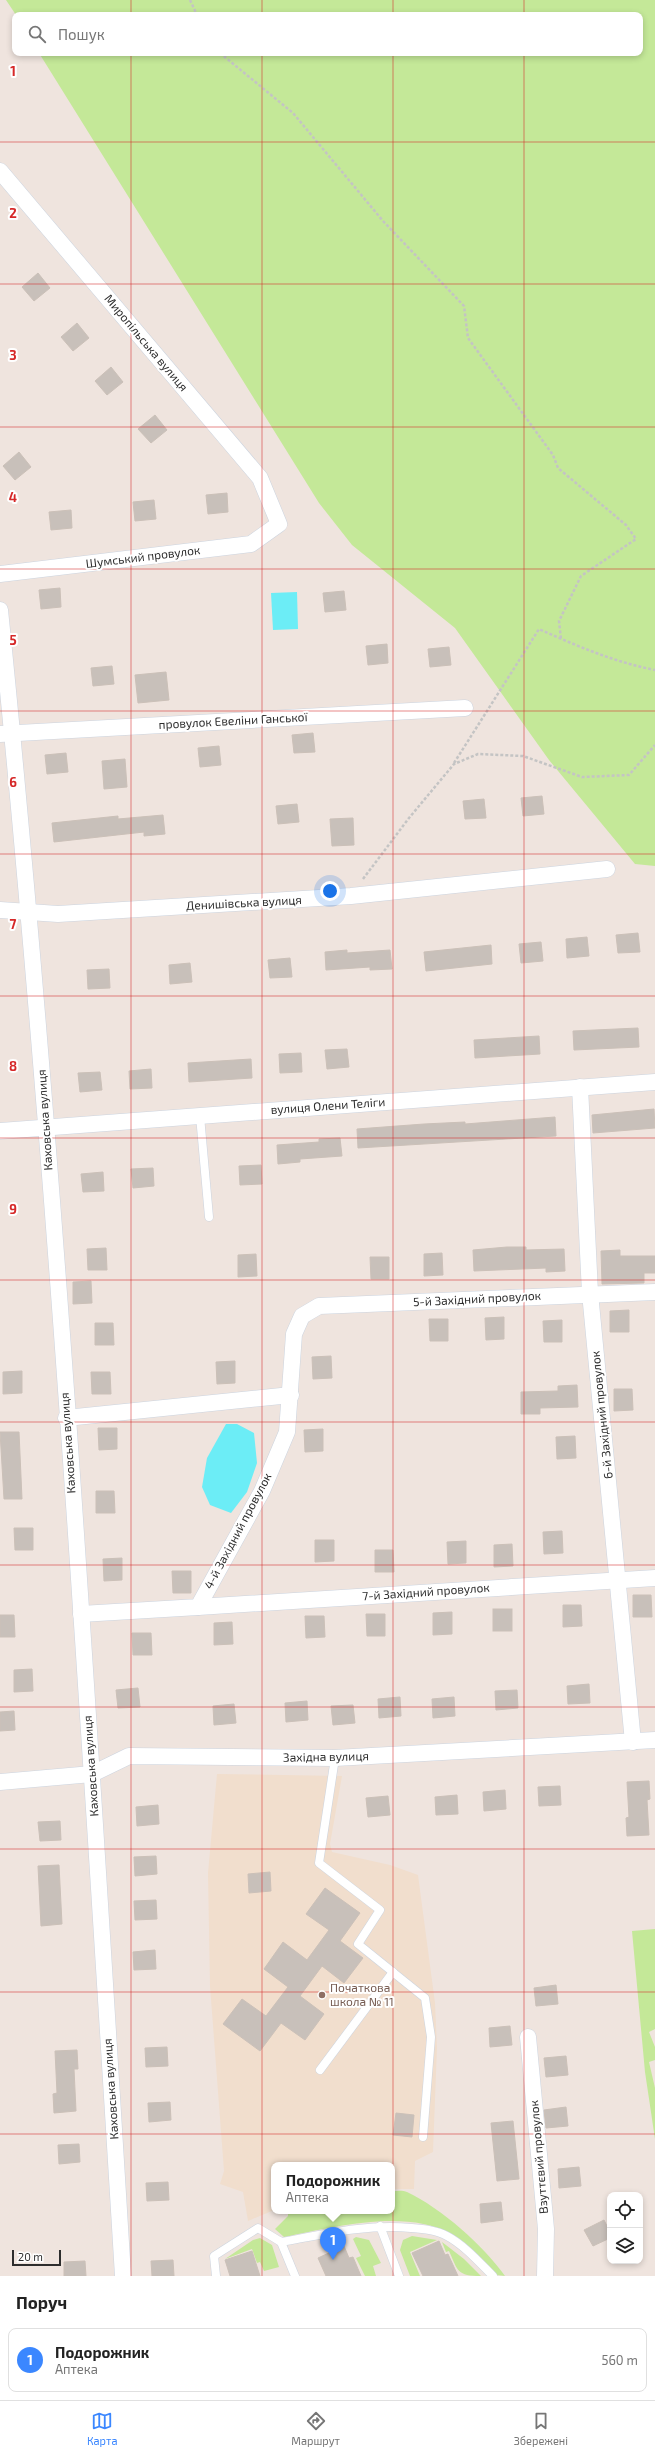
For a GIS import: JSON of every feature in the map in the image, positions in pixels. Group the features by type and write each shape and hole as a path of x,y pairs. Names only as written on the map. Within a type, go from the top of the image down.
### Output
{"street":[{"name":"Миропільська вулиця","path":"0,171 260,478 279,524"},
{"name":"Шумський провулок","path":"0,574 251,544 279,524"},
{"name":"Каховська вулиця","path":"0,610 6,734 29,911 81,1614 123,2276"},
{"name":"провулок Евеліни Ганської","path":"6,734 465,708"},
{"name":"Денишівська вулиця","path":"0,910 58,914 351,896 607,869"},
{"name":"вулиця Олени Теліги","path":"0,1131 655,1082"},
{"name":"6-й Західний провулок","path":"580,1087 590,1293 619,1579 633,1742"},
{"name":"5-й Західний провулок","path":"302,1316 319,1306 590,1293 655,1292"},
{"name":"4-й Західний провулок","path":"198,1607 262,1491 287,1432 291,1395 294,1334 302,1316"},
{"path":"66,1418 291,1395"},
{"name":"7-й Західний провулок","path":"198,1607 619,1579 655,1578"},
{"path":"81,1614 198,1607"},
{"name":"Західна вулиця","path":"0,1782 92,1774 129,1756 335,1758 655,1740"},
{"name":"Взуттєвий провулок","path":"528,2037 546,2229 545,2276"}],"lane":[{"path":"200,1116 209,1217"},
{"path":"335,1758 318,1863 380,1910 358,1944 426,1998 431,2037 423,2137"},
{"path":"320,2070 393,1972"},
{"path":"281,2242 353,2228 380,2226 422,2229 445,2235 464,2249 493,2276"},
{"path":"380,2226 399,2276"},
{"path":"216,2276 214,2256 258,2228 281,2242 295,2276"}],"path":[{"path":"190,0 196,12"},
{"path":"224,56 293,114 383,221 464,306 468,338 553,455 558,468 626,525 636,539 581,576 559,621 561,639"},
{"path":"351,896 408,818 454,764 539,629 592,653 633,666 655,670"},
{"path":"454,764 478,754 523,756 582,777 629,775 655,745"}],"shaded area":[{"name":"Початкова школа № 11","path":"217,1774 342,1776 330,1844 332,1852 390,1865 418,1875 435,2003 437,2048 433,2152 415,2161 414,2189 395,2189 395,2162 271,2162 271,2211 248,2221 243,2192 220,2184 224,2171 210,1986 208,1873"}],"green space":[{"path":"6,0 655,0 655,866 635,864 549,760 455,628 352,545 319,503 41,56 643,56 643,12 14,12"},
{"path":"655,1929 655,2029 649,2032 655,2047 655,2060 649,2062 655,2088 655,2139 645,2072 632,1931"},
{"path":"395,2191 407,2192 434,2208 474,2240 486,2252 505,2276 497,2275 476,2253 458,2238 433,2226 413,2222 369,2222 284,2237 275,2229 288,2216 288,2214 395,2214"},
{"path":"412,2236 437,2240 410,2252 420,2276 410,2276 400,2250 403,2240"},
{"path":"356,2237 369,2240 381,2263 373,2266 376,2276 365,2276 356,2258 361,2256 353,2239"},
{"path":"260,2238 272,2245 279,2267 264,2271 260,2262 257,2263 252,2249 225,2259 253,2240"},
{"path":"442,2242 464,2259 481,2276 467,2275 459,2271 449,2251 446,2252"}],"water":[{"path":"297,592 298,629 273,630 271,593"},
{"path":"226,1424 237,1424 254,1433 257,1463 247,1492 231,1513 210,1505 202,1487 207,1458"}],"building":[{"path":"38,273 50,288 34,301 22,287"},
{"path":"77,323 89,338 73,351 61,337"},
{"path":"111,367 123,382 107,395 95,381"},
{"path":"155,415 167,430 151,443 138,429"},
{"path":"19,452 31,467 15,480 3,466"},
{"path":"227,493 228,512 208,514 206,495"},
{"path":"154,500 156,519 135,521 133,502"},
{"path":"71,510 72,528 51,530 49,512"},
{"path":"60,588 61,607 41,609 39,590"},
{"path":"344,591 346,610 325,612 323,593"},
{"path":"387,644 388,663 368,665 366,646"},
{"path":"449,647 451,665 430,667 428,649"},
{"path":"112,666 114,684 93,686 91,668"},
{"path":"166,672 169,700 138,703 135,675"},
{"path":"313,733 315,752 294,753 292,735"},
{"path":"219,746 221,765 200,767 198,748"},
{"path":"66,753 68,772 47,774 45,755"},
{"path":"125,759 127,787 104,789 102,761"},
{"path":"542,796 544,814 523,816 521,798"},
{"path":"484,799 486,818 465,819 463,801"},
{"path":"297,804 299,822 278,824 276,806"},
{"path":"163,815 165,834 144,836 144,832 54,842 52,823 118,816 118,819"},
{"path":"353,818 354,845 332,846 330,819"},
{"path":"638,933 640,952 618,953 616,935"},
{"path":"587,937 589,956 567,958 566,939"},
{"path":"541,942 543,961 521,963 519,944"},
{"path":"491,945 492,964 426,971 424,952"},
{"path":"347,950 347,953 390,950 392,969 370,970 370,967 326,970 325,952"},
{"path":"290,958 292,977 270,978 268,960"},
{"path":"190,963 192,982 170,984 169,965"},
{"path":"109,969 110,988 88,989 87,970"},
{"path":"638,1028 639,1047 574,1050 573,1031"},
{"path":"539,1036 540,1054 475,1058 474,1040"},
{"path":"347,1049 349,1067 327,1069 325,1050"},
{"path":"301,1053 302,1072 280,1073 279,1054"},
{"path":"251,1059 252,1078 189,1082 188,1063"},
{"path":"151,1069 152,1088 130,1089 129,1071"},
{"path":"100,1072 102,1090 80,1092 78,1073"},
{"path":"654,1109 655,1128 593,1133 592,1115"},
{"path":"555,1117 556,1136 358,1148 357,1129 465,1122 465,1124"},
{"path":"340,1138 342,1156 300,1159 300,1162 278,1164 277,1145 319,1142 319,1139"},
{"path":"261,1165 262,1184 240,1185 239,1166"},
{"path":"153,1168 154,1186 133,1188 131,1169"},
{"path":"103,1172 104,1191 83,1192 81,1174"},
{"path":"526,1247 526,1250 564,1249 565,1271 546,1272 546,1268 474,1271 473,1250"},
{"path":"106,1248 107,1270 88,1270 87,1249"},
{"path":"620,1250 620,1256 655,1256 655,1273 644,1273 644,1283 602,1284 601,1251"},
{"path":"442,1253 443,1275 424,1276 424,1254"},
{"path":"256,1254 257,1276 238,1277 238,1255"},
{"path":"370,1257 389,1257 389,1279 371,1279"},
{"path":"91,1281 92,1303 73,1304 73,1282"},
{"path":"629,1310 629,1332 610,1332 610,1311"},
{"path":"504,1317 504,1339 486,1340 485,1318"},
{"path":"429,1319 448,1319 448,1341 430,1341"},
{"path":"562,1320 562,1342 544,1342 543,1321"},
{"path":"95,1323 113,1323 114,1345 95,1345"},
{"path":"331,1356 332,1378 313,1379 312,1357"},
{"path":"235,1361 235,1383 217,1384 216,1362"},
{"path":"22,1371 22,1393 3,1394 3,1372"},
{"path":"91,1372 110,1372 111,1394 92,1394"},
{"path":"577,1385 578,1407 540,1408 540,1414 521,1414 521,1392 558,1391 558,1386"},
{"path":"614,1389 632,1389 633,1410 614,1411"},
{"path":"98,1428 117,1428 117,1449 99,1450"},
{"path":"323,1429 323,1451 305,1452 304,1430"},
{"path":"0,1432 19,1432 22,1499 4,1499"},
{"path":"575,1436 576,1458 557,1459 556,1437"},
{"path":"96,1491 114,1491 115,1513 96,1513"},
{"path":"14,1528 33,1528 33,1550 15,1550"},
{"path":"562,1531 563,1553 544,1554 543,1532"},
{"path":"315,1540 334,1540 334,1561 315,1562"},
{"path":"466,1541 466,1563 448,1564 447,1542"},
{"path":"512,1544 513,1566 494,1567 494,1545"},
{"path":"375,1550 393,1550 394,1572 375,1572"},
{"path":"122,1558 122,1580 104,1581 103,1559"},
{"path":"172,1571 191,1571 191,1593 173,1593"},
{"path":"633,1595 651,1595 652,1617 633,1617"},
{"path":"563,1605 581,1605 582,1626 563,1627"},
{"path":"493,1609 512,1609 512,1631 493,1631"},
{"path":"452,1612 452,1634 433,1635 433,1613"},
{"path":"366,1614 385,1614 385,1636 367,1636"},
{"path":"0,1615 14,1615 15,1637 0,1637"},
{"path":"305,1616 324,1616 325,1637 306,1638"},
{"path":"232,1622 233,1644 214,1645 214,1623"},
{"path":"132,1633 151,1633 152,1655 133,1655"},
{"path":"32,1669 33,1691 14,1692 14,1670"},
{"path":"589,1684 590,1703 568,1704 567,1686"},
{"path":"138,1688 140,1707 118,1708 116,1690"},
{"path":"517,1690 518,1708 496,1710 495,1691"},
{"path":"400,1697 401,1716 379,1718 378,1699"},
{"path":"454,1697 455,1716 433,1718 432,1699"},
{"path":"307,1701 308,1720 286,1722 285,1703"},
{"path":"234,1704 236,1723 214,1725 213,1706"},
{"path":"353,1705 355,1723 333,1725 331,1706"},
{"path":"14,1711 15,1730 0,1731 0,1712"},
{"path":"649,1781 650,1799 647,1800 649,1835 627,1836 626,1818 629,1817 627,1782"},
{"path":"560,1786 561,1805 539,1806 538,1787"},
{"path":"505,1790 506,1809 484,1811 483,1792"},
{"path":"457,1795 458,1814 436,1815 435,1797"},
{"path":"388,1796 390,1815 368,1817 366,1798"},
{"path":"158,1805 159,1824 137,1826 136,1807"},
{"path":"60,1821 61,1840 40,1841 38,1822"},
{"path":"156,1856 157,1874 135,1876 134,1857"},
{"path":"59,1865 62,1924 41,1926 38,1866"},
{"path":"270,1872 271,1891 249,1893 248,1874"},
{"path":"325,1888 360,1913 340,1941 363,1958 344,1983 322,1966 300,1996 324,2014 305,2040 281,2023 260,2051 223,2024 242,1999 266,2016 288,1987 264,1969 283,1942 307,1960 329,1930 306,1914"},
{"path":"156,1900 157,1919 135,1920 134,1901"},
{"path":"155,1950 156,1969 134,1970 133,1952"},
{"path":"556,1985 558,2004 536,2006 534,1988"},
{"path":"510,2026 512,2045 490,2047 489,2028"},
{"path":"167,2047 168,2066 146,2067 145,2048"},
{"path":"77,2050 78,2069 74,2069 76,2111 54,2113 53,2094 57,2093 55,2051"},
{"path":"566,2056 568,2075 546,2077 544,2058"},
{"path":"170,2102 171,2120 149,2122 148,2103"},
{"path":"566,2107 568,2126 546,2128 544,2110"},
{"path":"396,2113 414,2115 412,2137 393,2135"},
{"path":"513,2121 519,2179 497,2181 491,2123"},
{"path":"79,2144 80,2162 59,2164 58,2145"},
{"path":"579,2167 581,2186 559,2188 558,2169"},
{"path":"168,2182 169,2200 147,2201 146,2183"},
{"path":"501,2202 503,2220 481,2223 480,2204"},
{"path":"604,2220 607,2226 607,2239 593,2246 584,2230"},
{"path":"439,2241 445,2255 448,2254 458,2276 423,2276 412,2253"},
{"path":"344,2246 349,2258 353,2257 361,2276 326,2276 318,2258"},
{"path":"252,2251 260,2276 230,2276 225,2260"},
{"path":"173,2260 174,2276 152,2276 151,2261"},
{"path":"85,2261 86,2276 64,2276 64,2262"}],"place":[{"name":"Початкова школа № 11","path":"322,1995"},
{"name":"Подорожник","path":"333,2260"}]}
